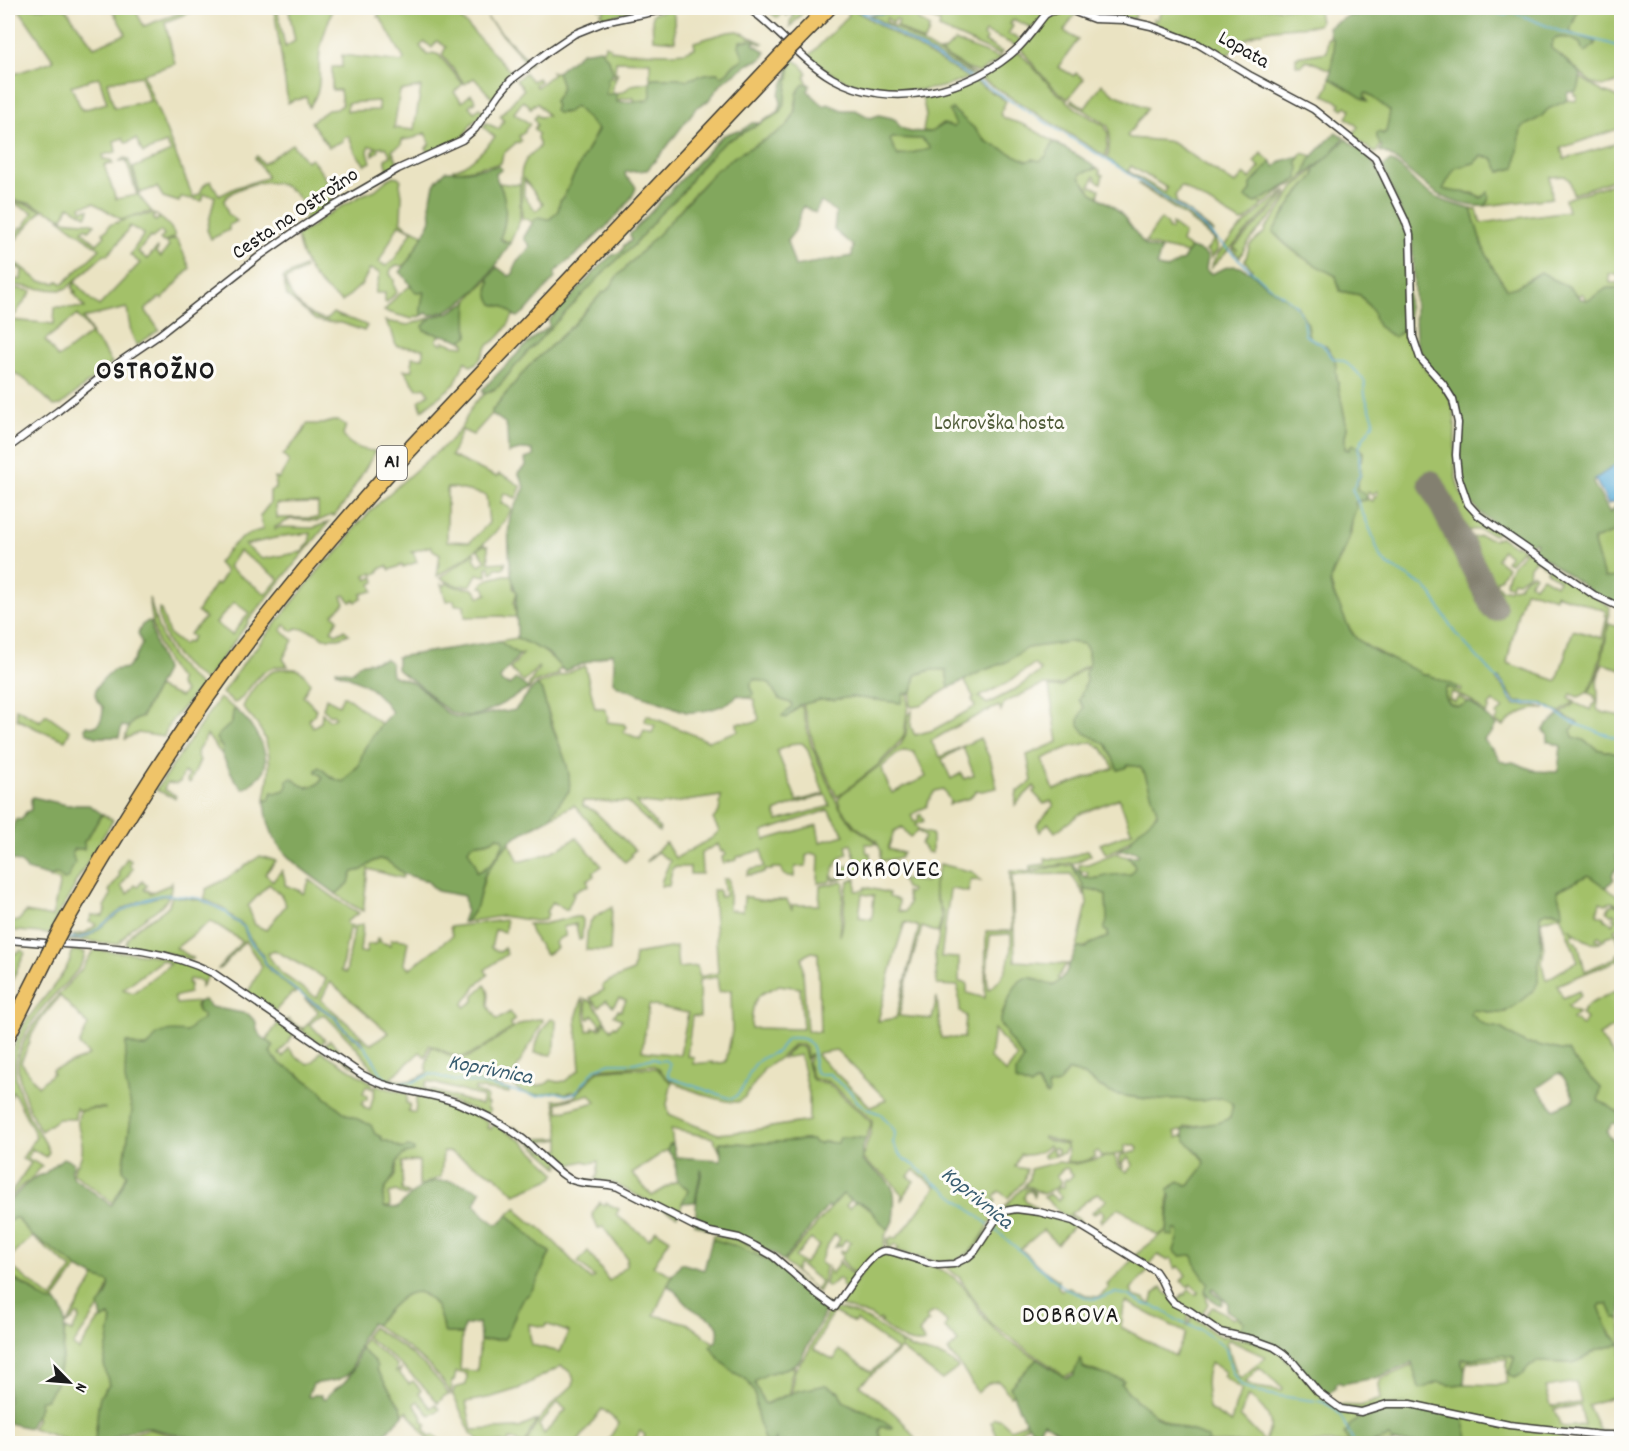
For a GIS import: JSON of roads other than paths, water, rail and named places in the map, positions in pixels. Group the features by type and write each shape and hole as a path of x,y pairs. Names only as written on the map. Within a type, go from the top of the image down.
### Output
{"highway":[{"name":"A1","path":"8,1027 48,949 176,748 220,684 302,577 381,486 792,45 823,8"},
{"name":"A1","path":"792,45 833,8"},
{"name":"A1","path":"8,1044 48,949"}],"street":[{"name":"Cesta na Ostrožno","path":"8,448 294,232 398,169 462,141 475,129 511,80 574,34 604,22 672,8"},
{"name":"Lopata","path":"742,8 759,16 828,75 842,83 870,91 907,94 949,88 987,70 1018,48 1045,15 1064,8 1094,19 1138,22 1198,44 1318,113 1375,159 1405,220 1410,234 1413,338 1420,358 1449,393 1457,413 1455,455 1458,475 1468,504 1478,515 1594,595 1622,608"},
{"path":"8,940 48,949"},
{"path":"63,944 147,951 198,965 367,1077 386,1085 457,1102 524,1139 573,1180 618,1187 694,1226 739,1238 773,1256 835,1307 867,1262 880,1251 886,1250 938,1265 954,1264 975,1251 998,1216 1005,1211 1016,1209 1039,1212 1072,1221 1155,1271 1174,1303 1190,1311 1214,1329 1224,1334 1252,1339 1274,1347 1293,1362 1318,1392 1341,1409 1361,1412 1387,1404 1410,1404 1509,1425 1622,1435"}],"water":[{"path":"1621,463 1621,494 1614,502 1608,504 1595,479"}],"waterway":[{"path":"854,8 860,11"},
{"path":"864,12 883,13 898,8"},
{"path":"1459,8 1506,15 1511,11 1559,31 1622,48"},
{"path":"860,11 970,77"},
{"path":"975,79 1120,168 1189,214 1265,283 1295,304 1303,318 1305,335 1323,345 1333,358 1344,361 1365,382 1365,397 1374,420 1359,448 1360,475 1352,489 1380,556 1386,564 1424,586 1455,633 1505,687 1511,699 1517,704 1541,704 1574,723 1622,740"},
{"name":"Koprivnica","path":"65,938 82,938 120,912 160,895 199,898 226,912 244,927 250,941 268,967 299,993 335,1017 340,1025 362,1043 382,1075 389,1081 398,1083 413,1082 431,1074 455,1081 477,1083 537,1096 556,1092 566,1095 575,1093 596,1068 610,1063 634,1063 653,1058 669,1062 668,1074 671,1078 732,1099 739,1093 758,1061 777,1052 787,1038 802,1038 811,1045 816,1072 830,1074 849,1090 858,1102 867,1109 881,1114 894,1130 893,1143 905,1160 989,1225"},
{"name":"Koprivnica","path":"993,1228 1065,1289 1091,1299 1115,1293 1128,1295 1143,1304 1162,1310 1180,1322 1199,1329 1226,1349 1232,1372 1242,1386 1265,1394 1323,1402 1334,1408 1355,1444"}],"district":[{"name":"OSTROŽNO","path":"156,372"},
{"name":"LOKROVEC","path":"888,871"},
{"name":"DOBROVA","path":"1071,1317"}],"park label":[{"name":"Lokrovška hosta","path":"999,425"}]}
